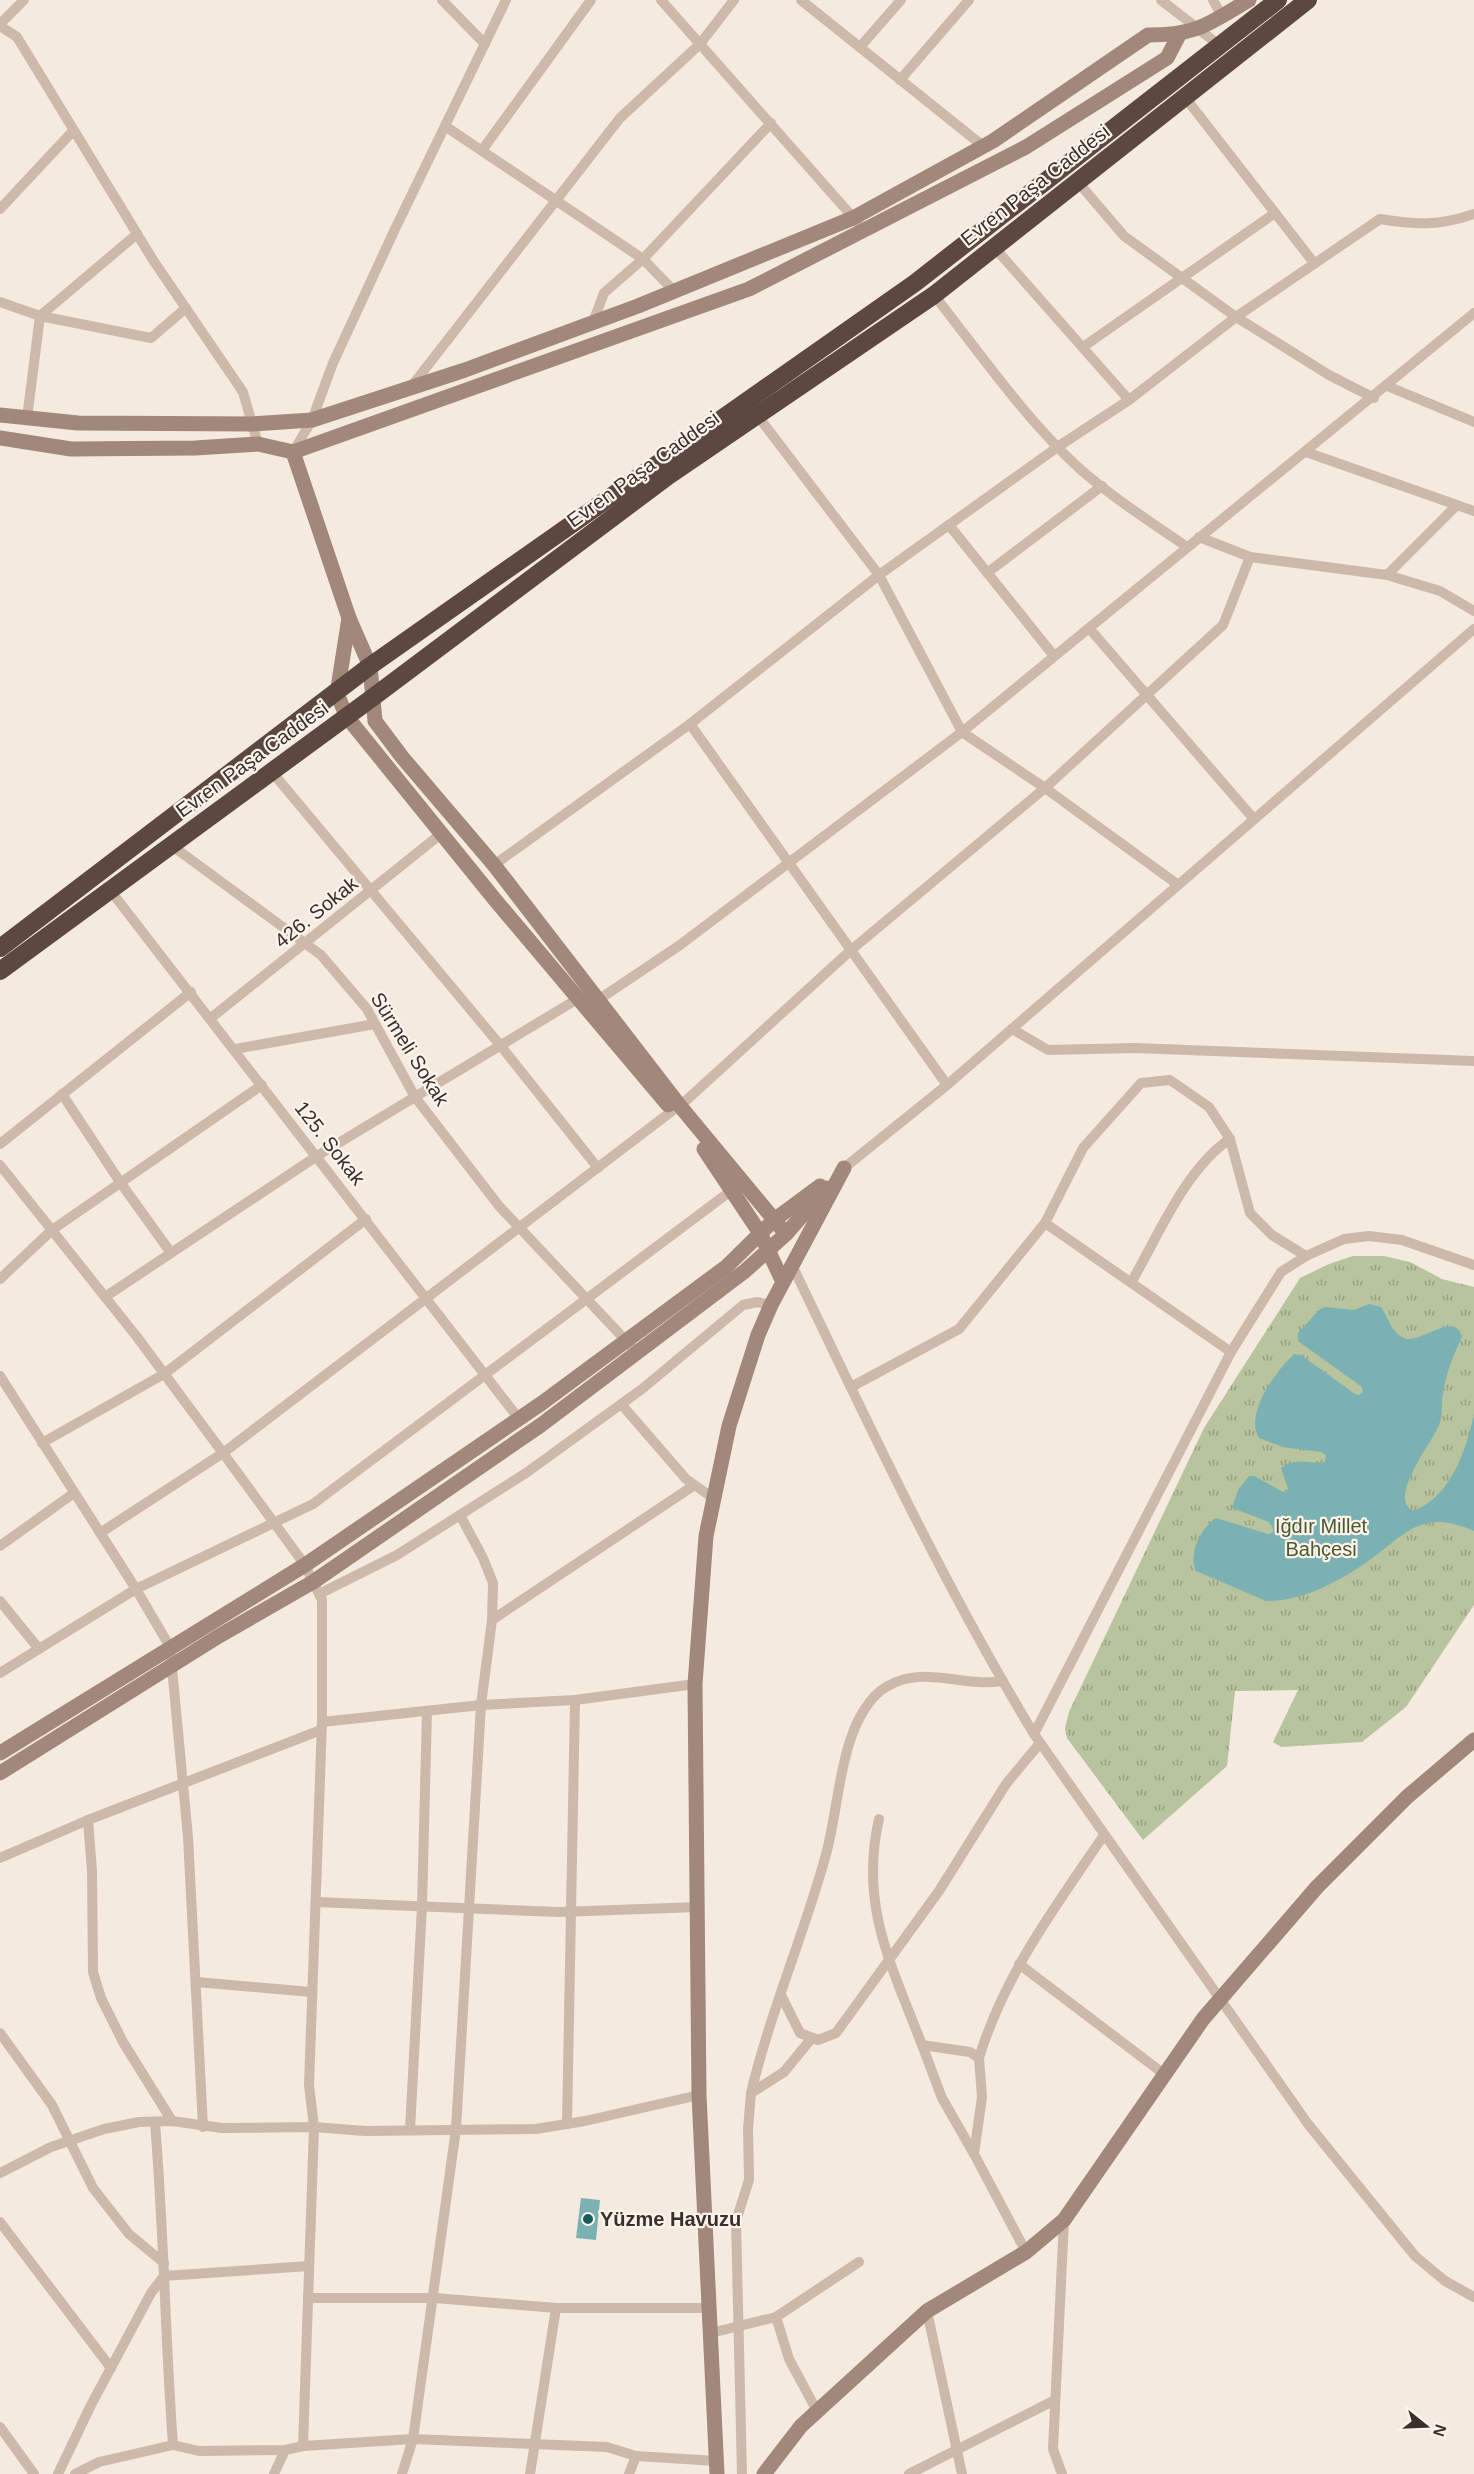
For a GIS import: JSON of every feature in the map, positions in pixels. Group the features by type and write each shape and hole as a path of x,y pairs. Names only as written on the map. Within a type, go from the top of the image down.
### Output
{"highway":[{"name":"Evren Paşa Caddesi","path":"0,948 337,694 370,666 915,283 1278,0"},
{"name":"Evren Paşa Caddesi","path":"0,971 347,717 668,476 934,295 1308,0"}],"street":[{"path":"24,0 0,25 17,37 137,234 243,392 258,444"},
{"path":"442,0 485,44"},
{"path":"506,0 338,352 312,420 293,452 349,618 370,666 375,721 402,757 494,865 598,1000 732,1190 760,1233 783,1282"},
{"path":"483,149 591,0"},
{"path":"661,0 865,230"},
{"path":"411,387 554,200 620,118 700,44 734,0"},
{"path":"801,0 983,146"},
{"path":"860,47 901,0"},
{"path":"900,80 969,0"},
{"path":"1161,0 1219,45"},
{"path":"1213,0 1222,16"},
{"path":"0,415 78,423 252,424 312,420 592,322 853,218 983,146 1148,35 1179,35 1200,29 1249,0"},
{"path":"0,438 71,449 195,448 258,444 293,452 749,289 1026,147 1167,58 1179,35"},
{"path":"1184,96 1314,263"},
{"path":"592,322 604,293 643,259 771,123"},
{"path":"445,126 483,149 554,200 643,259 674,291"},
{"path":"0,209 73,131"},
{"path":"1077,181 1124,236 1236,317 1329,375 1374,398"},
{"path":"1083,347 1184,279 1275,213"},
{"path":"494,865 690,724 879,575 1059,446 1130,400 1236,317 1380,219 1422,225 1453,221 1474,214"},
{"path":"27,418 40,316 137,234"},
{"path":"994,247 1130,400"},
{"path":"934,295 1059,446 1102,486 1187,547"},
{"path":"0,302 40,316 151,338 186,308"},
{"path":"105,1297 317,1156 579,998 598,1000 680,945 962,732 1187,547 1374,398 1474,313"},
{"path":"1387,387 1474,422"},
{"path":"757,415 879,575 962,732 1045,788 1177,884"},
{"path":"1306,452 1474,511"},
{"path":"987,573 1102,486"},
{"path":"1387,575 1456,506"},
{"path":"949,525 1054,656"},
{"path":"1200,537 1250,557 1387,575 1440,591 1474,611"},
{"path":"100,1533 223,1453 676,1108 850,951 1045,788 1223,625 1250,557"},
{"path":"349,618 337,694 347,717 579,998 800,1251"},
{"path":"1089,628 1145,696 1253,818"},
{"path":"0,1753 305,1565 519,1419 726,1267 774,1220 844,1168 947,1085 1474,629"},
{"path":"690,724 947,1085"},
{"path":"272,772 369,892 500,1045 598,1168"},
{"name":"426. Sokak","path":"211,1018 442,833"},
{"name":"Sürmeli Sokak","path":"171,845 321,955 367,1009 415,1097 519,1228 638,1354"},
{"name":"125. Sokak","path":"110,890 519,1419"},
{"path":"0,1144 191,992"},
{"path":"235,1049 375,1024"},
{"path":"1012,1029 1048,1050 1135,1048 1474,1061"},
{"path":"851,1387 959,1329 1045,1223 1083,1148 1141,1083 1170,1080 1209,1107 1230,1139 1250,1213 1272,1235 1306,1256"},
{"path":"0,1279 52,1230 262,1085"},
{"path":"62,1094 120,1182 171,1253"},
{"path":"1132,1281 1192,1177 1215,1149 1230,1139"},
{"path":"0,1165 105,1297 223,1453 305,1565 322,1600 322,1726 309,2085 314,2127 303,2446"},
{"path":"316,1588 638,1354 786,1234 844,1168"},
{"path":"75,2474 99,2462 173,2445 199,2451 285,2450 303,2446 413,2439 607,2447 636,2456 717,2468 699,2095 699,1907 695,1684 706,1536 729,1426 758,1335 771,1305 844,1168"},
{"path":"0,1673 136,1589 313,1504 487,1377 732,1190"},
{"path":"42,1443 164,1374 366,1219"},
{"path":"1045,1223 1132,1281 1231,1352"},
{"path":"782,1995 795,2028 811,2039 824,2039 836,2033 890,1962 939,1891 993,1803 1037,1738 1231,1352 1281,1272 1306,1256 1344,1239 1369,1236 1402,1240 1474,1265"},
{"path":"792,1265 851,1387 1002,1681 1037,1738 1308,2124 1402,2241 1428,2269 1474,2297"},
{"path":"0,1773 172,1664 316,1588 397,1555 526,1473 621,1405 743,1305 757,1302 771,1305"},
{"path":"0,1376 136,1589 170,1647 196,1982 203,2127"},
{"path":"621,1405 693,1486 713,1498"},
{"path":"492,1620 693,1486"},
{"path":"0,1546 74,1493"},
{"path":"402,2474 413,2439 435,2298 456,2129 481,1705 492,1620 493,1582 460,1515"},
{"path":"0,1601 39,1649"},
{"path":"742,2474 736,2221 749,2180 748,2129 751,2093 830,1842 847,1749 856,1726 869,1704 886,1687 915,1676 936,1676 968,1683 1002,1681"},
{"path":"0,1858 322,1726 481,1705 575,1700 695,1684"},
{"path":"567,2124 575,1700"},
{"path":"410,2130 422,1906 427,1712"},
{"path":"764,2474 801,2426 927,2311 1026,2252 1064,2220 1203,2019 1317,1887 1407,1797 1474,1740"},
{"path":"879,1819 872,1850 872,1899 890,1962 942,2098 1026,2252"},
{"path":"88,1820 92,1871 93,1972 101,1998 123,2042 172,2121"},
{"path":"974,2154 982,2097 979,2058 991,2019 1019,1964 1104,1835"},
{"path":"316,1902 572,1911 699,1907"},
{"path":"1019,1964 1164,2074"},
{"path":"196,1982 311,1992"},
{"path":"0,2033 52,2105 93,2188 129,2234 164,2263"},
{"path":"751,2093 784,2072 811,2039"},
{"path":"922,2045 970,2052 979,2058"},
{"path":"0,2173 71,2140 104,2129 139,2122 154,2124 172,2121 203,2127 314,2127 365,2131 536,2129 699,2095"},
{"path":"154,2124 164,2263 164,2330 173,2445"},
{"path":"1062,2474 1053,2450 1064,2220"},
{"path":"0,2222 111,2368"},
{"path":"711,2333 776,2317 859,2262"},
{"path":"58,2474 151,2293 164,2276 309,2266"},
{"path":"308,2298 435,2298 556,2308 710,2308"},
{"path":"530,2474 556,2308"},
{"path":"927,2311 962,2474"},
{"path":"776,2317 789,2359 817,2411"},
{"path":"909,2474 1055,2400"},
{"path":"0,2427 34,2474"},
{"path":"274,2474 285,2450"},
{"path":"629,2474 636,2456"}],"green space":[{"name":"Iğdır Millet Bahçesi","path":"1353,1256 1384,1256 1410,1262 1442,1279 1474,1287 1474,1605 1406,1707 1362,1742 1281,1747 1273,1742 1298,1690 1235,1691 1227,1766 1143,1840 1067,1738 1065,1728 1069,1712 1204,1428 1300,1278 1329,1264"}],"water":[{"path":"1369,1304 1381,1307 1393,1329 1404,1338 1419,1337 1452,1326 1458,1329 1462,1337 1446,1379 1440,1422 1414,1468 1405,1494 1406,1504 1413,1511 1426,1504 1447,1484 1461,1457 1474,1414 1474,1531 1455,1524 1439,1522 1414,1528 1342,1578 1305,1595 1279,1600 1266,1601 1196,1571 1194,1557 1197,1541 1205,1528 1216,1518 1268,1534 1273,1532 1269,1522 1232,1508 1238,1490 1249,1476 1254,1476 1285,1493 1288,1489 1281,1468 1292,1462 1325,1462 1326,1455 1321,1452 1283,1447 1259,1438 1255,1428 1259,1405 1271,1382 1294,1354 1301,1355 1355,1394 1359,1395 1363,1392 1362,1387 1298,1341 1298,1333 1319,1310 1325,1307 1354,1310"},
{"name":"Yüzme Havuzu","path":"581,2198 600,2200 596,2240 576,2238"}],"place":[{"name":"Yüzme Havuzu","path":"588,2219"}]}
